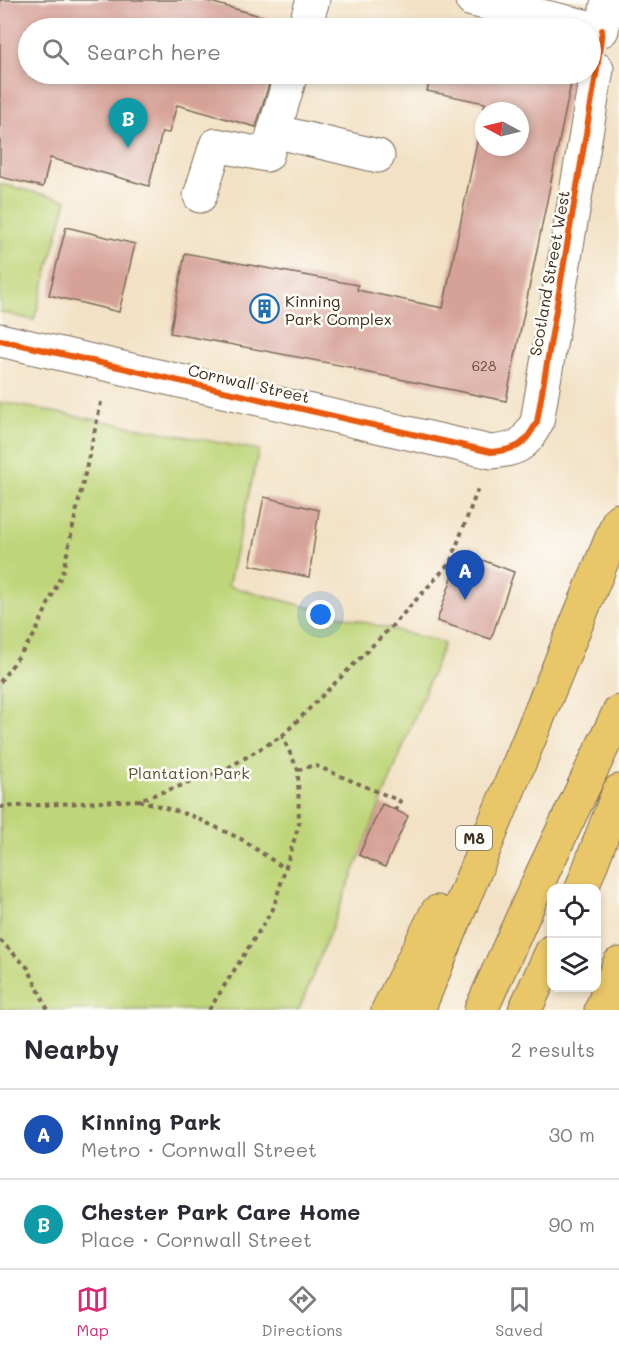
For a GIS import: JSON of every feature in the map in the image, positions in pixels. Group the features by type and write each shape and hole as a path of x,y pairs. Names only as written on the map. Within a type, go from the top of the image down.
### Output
{"highway":[{"name":"M8","path":"418,1010 619,520"},
{"name":"M8","path":"388,1010 560,666"},
{"path":"481,1010 619,712"},
{"path":"585,880 619,791"},
{"path":"525,1010 547,962"},
{"path":"601,1010 619,964"},
{"path":"537,1010 547,985"}],"street":[{"path":"307,18 313,0"},
{"path":"472,0 605,15"},
{"path":"200,196 216,145 267,155 288,84"},
{"name":"Scotland Street West","path":"491,452 513,450 526,441 537,422 594,84"},
{"path":"274,131 378,156"},
{"name":"Cornwall Street","path":"0,340 491,452"}],"path":[{"path":"0,682 35,633 63,571 109,365"},
{"path":"0,807 139,800 221,772 282,736 392,626 450,563 491,452"},
{"path":"209,1010 273,909 299,824 298,770 282,736"},
{"path":"298,770 314,765 400,801 395,810"},
{"path":"139,800 202,820 241,839 284,868"},
{"path":"0,940 28,968 48,1010"}],"green space":[{"path":"0,184 67,200 34,320 0,312"},
{"name":"Plantation Park","path":"0,402 259,450 228,586 444,643 299,1010 0,1010"}],"building":[{"path":"0,0 203,0 268,18 18,18 18,84 269,84 256,127 177,105 169,133 162,132 149,186 50,158 43,187 0,177"},
{"path":"429,84 571,84 506,401 355,370 355,368 170,333 185,253 358,285 357,290 443,308 475,152 475,156 529,156 529,102 480,102 427,91"},
{"path":"66,227 135,244 119,312 49,295"},
{"path":"264,497 319,510 309,577 250,565"},
{"path":"461,552 514,572 491,639 437,621"},
{"path":"382,804 408,816 385,867 359,855"}],"cycle path":[{"path":"601,38 602,30"},
{"path":"0,340 491,452 514,448 524,441 537,422 594,84"}],"place":[{"name":"Chester Park Care Home","path":"128,148"},
{"name":"Kinning Park Complex","path":"264,309"},
{"name":"Kinning Park","path":"465,600"}]}
